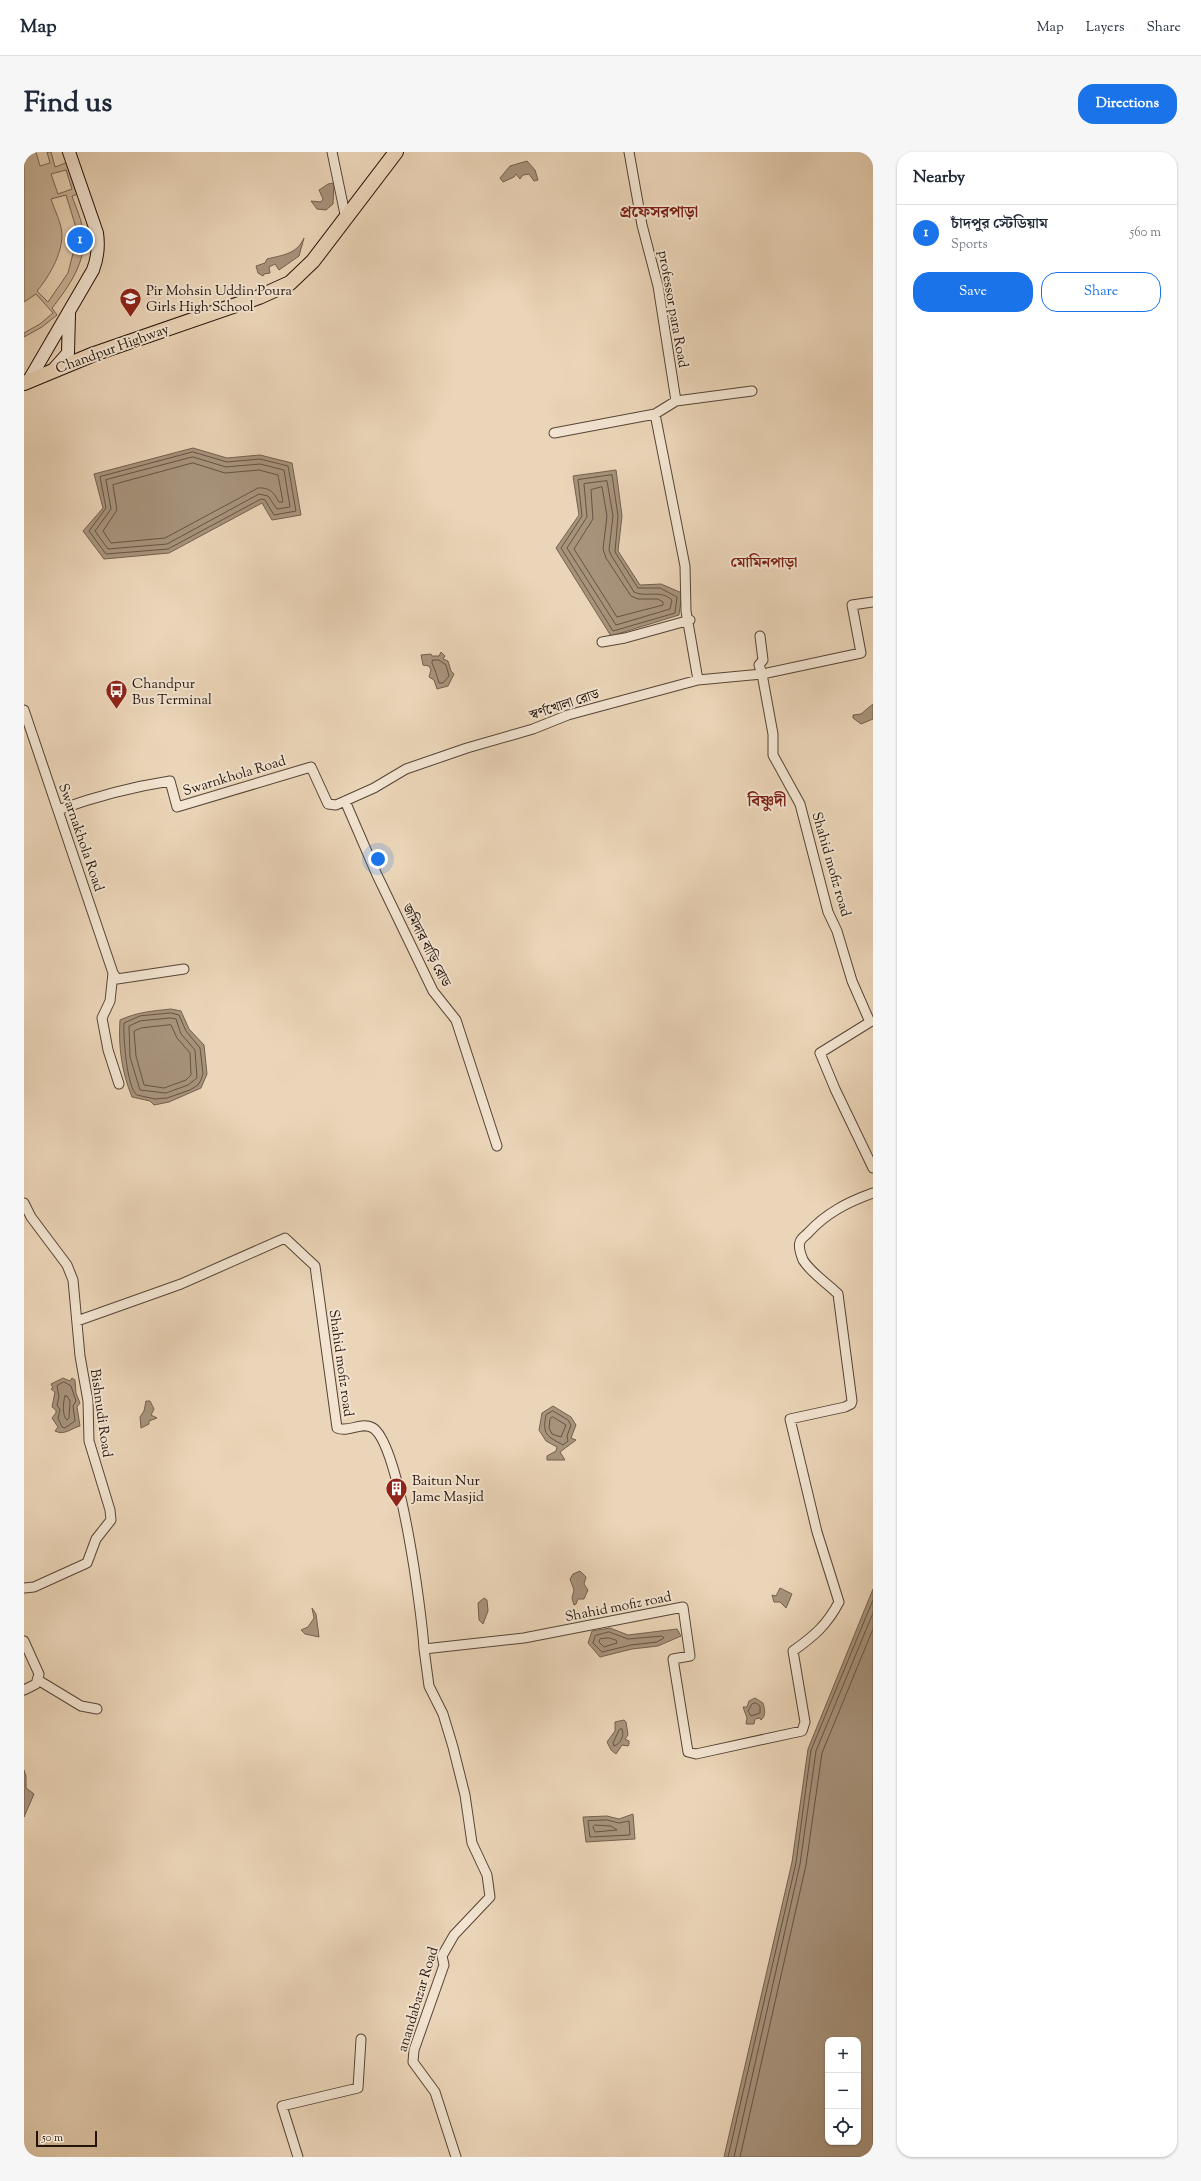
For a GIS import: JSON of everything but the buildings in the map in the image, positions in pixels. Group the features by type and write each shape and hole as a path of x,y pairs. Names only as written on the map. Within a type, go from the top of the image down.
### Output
{"main road":[{"name":"Chandpur Highway","path":"26,382 54,369 258,297 290,283 314,261 396,152"}],"street":[{"path":"26,382 69,314 93,270 99,246 97,234 69,152"},
{"path":"332,152 346,219"},
{"name":"professor para Road","path":"629,152 642,225 658,286 676,401"},
{"path":"54,369 68,353 69,314"},
{"path":"554,433 655,414 676,401 752,391"},
{"path":"655,414 685,566 686,611 690,620 698,680"},
{"name":"স্বর্ণখোলা রোড","path":"345,801 406,769 467,748 533,728 568,715 698,680 762,674 861,653 852,606 873,602"},
{"path":"602,642 625,638 690,620"},
{"path":"760,636 763,660 759,665 762,674"},
{"name":"Shahid mofiz road","path":"762,674 773,734 773,755 800,804 828,912 837,931 852,981 870,1022 820,1053 834,1089 873,1168"},
{"name":"Swarnakhola Road","path":"24,710 27,729 58,810 113,973"},
{"name":"Swarnkhola Road","path":"58,810 94,797 145,785 170,781 177,807 311,767 328,804 336,805 345,801"},
{"name":"জমিদার বাড়ি রোড","path":"345,801 377,875 433,991 456,1020 498,1146"},
{"path":"113,973 117,979 184,969"},
{"path":"113,973 110,1001 102,1018 108,1050 119,1084"},
{"name":"Shahid mofiz road","path":"78,1321 181,1284 285,1238 315,1266 337,1428 342,1430 367,1426 374,1429 382,1442 394,1471 413,1563 424,1649 562,1632 683,1608 690,1656 672,1659 688,1752 696,1754 802,1731 805,1722 793,1651 817,1634 832,1615 838,1602 817,1532 790,1419 845,1407 851,1404 852,1401 838,1294 809,1268 802,1258 799,1244 813,1228 836,1210 873,1193"},
{"name":"Bishnudi Road","path":"24,1203 31,1217 67,1265 73,1280 78,1321 80,1356 88,1401 89,1441 110,1510 111,1520 96,1539 87,1563 34,1587 24,1588"},
{"path":"24,1641 39,1670 36,1684 24,1690"},
{"name":"anandabazar Road","path":"424,1649 429,1686 443,1714 453,1747 465,1795 472,1843 487,1875 490,1897 454,1935 442,1956 444,1965 414,2050 413,2062 435,2092 456,2157"},
{"path":"38,1680 81,1706 97,1709"},
{"path":"298,2157 282,2106 358,2088 361,2039"}],"shaded area":[{"path":"24,152 36,152 40,166 50,163 47,152 51,152 55,167 68,162 78,194 72,196 82,228 84,242 83,253 80,263 70,283 52,308 57,315 42,327 24,337 24,333 40,324 53,313 36,294 24,302","holes":["66,170 72,189 58,194 51,174","66,195 78,234 68,273 48,302 37,291 54,265 60,250 62,235 59,221 51,199"]}],"water":[{"path":"527,161 535,170 538,180 534,181 529,174 523,175 520,179 516,174 514,177 503,182 500,178 510,166"},
{"path":"334,183 333,204 326,210 317,209 311,201 321,202 323,199 319,190 328,184"},
{"path":"304,238 299,256 279,270 275,264 269,267 270,273 264,274 263,276 258,273 256,266 265,263 267,259 293,251 298,247"},
{"path":"193,448 227,458 260,455 292,463 301,515 272,520 262,503 169,553 104,559 83,531 103,508 94,474"},
{"path":"616,470 622,516 618,551 640,585 661,584 682,593 679,615 611,636 556,548 579,515 573,476"},
{"path":"441,652 445,656 443,659 448,661 451,671 454,674 448,686 437,689 434,680 429,677 431,670 429,666 423,665 421,655 431,654 432,656 439,656"},
{"path":"873,704 873,719 861,724 853,718 853,715 861,714"},
{"path":"171,1009 181,1011 189,1029 204,1045 207,1074 201,1088 169,1102 154,1105 150,1101 132,1097 122,1059 120,1020 126,1017 151,1011"},
{"path":"63,1378 70,1381 72,1378 75,1380 76,1393 80,1403 77,1407 80,1426 62,1433 55,1431 58,1427 52,1418 56,1413 56,1410 52,1407 55,1392 51,1389 53,1388 51,1384"},
{"path":"146,1401 150,1401 154,1409 151,1415 157,1418 149,1421 149,1424 141,1428 140,1417 144,1411"},
{"path":"553,1406 571,1417 576,1425 571,1438 576,1440 560,1452 565,1460 547,1460 547,1456 556,1451 557,1447 546,1441 539,1430 542,1413"},
{"path":"580,1571 586,1577 584,1584 588,1590 584,1599 578,1599 574,1605 572,1598 574,1590 570,1579 573,1574"},
{"path":"780,1588 792,1594 786,1608 780,1602 774,1602 772,1595 776,1596"},
{"path":"873,1589 873,2157 724,2157 792,1862 808,1749"},
{"path":"484,1598 487,1600 488,1611 483,1624 479,1620 478,1603"},
{"path":"312,1608 316,1614 319,1637 305,1634 301,1630 308,1627 314,1618"},
{"path":"610,1628 628,1635 677,1629 681,1636 658,1646 632,1649 600,1657 588,1643 592,1631"},
{"path":"755,1698 763,1703 765,1710 764,1717 761,1720 760,1718 755,1719 754,1724 746,1724 747,1718 743,1707 747,1707 749,1701"},
{"path":"624,1720 626,1722 628,1735 625,1739 629,1741 629,1744 628,1746 622,1745 616,1754 611,1750 607,1742 615,1731 615,1722"},
{"path":"24,1770 26,1776 26,1788 34,1794 24,1817"},
{"path":"633,1814 635,1839 586,1842 583,1817 607,1816 619,1819"}],"place":[{"name":"চাঁদপুর স্টেডিয়াম","path":"80,240"},
{"name":"Pir Mohsin Uddin Poura Girls High School","path":"131,318"},
{"name":"Chandpur Bus Terminal","path":"116,710"},
{"name":"Baitun Nur Jame Masjid","path":"397,1508"}],"district":[{"name":"প্রফেসরপাড়া","path":"659,211"},
{"name":"মোমিনপাড়া","path":"764,562"},
{"name":"বিষ্ণুদী","path":"767,800"}]}
